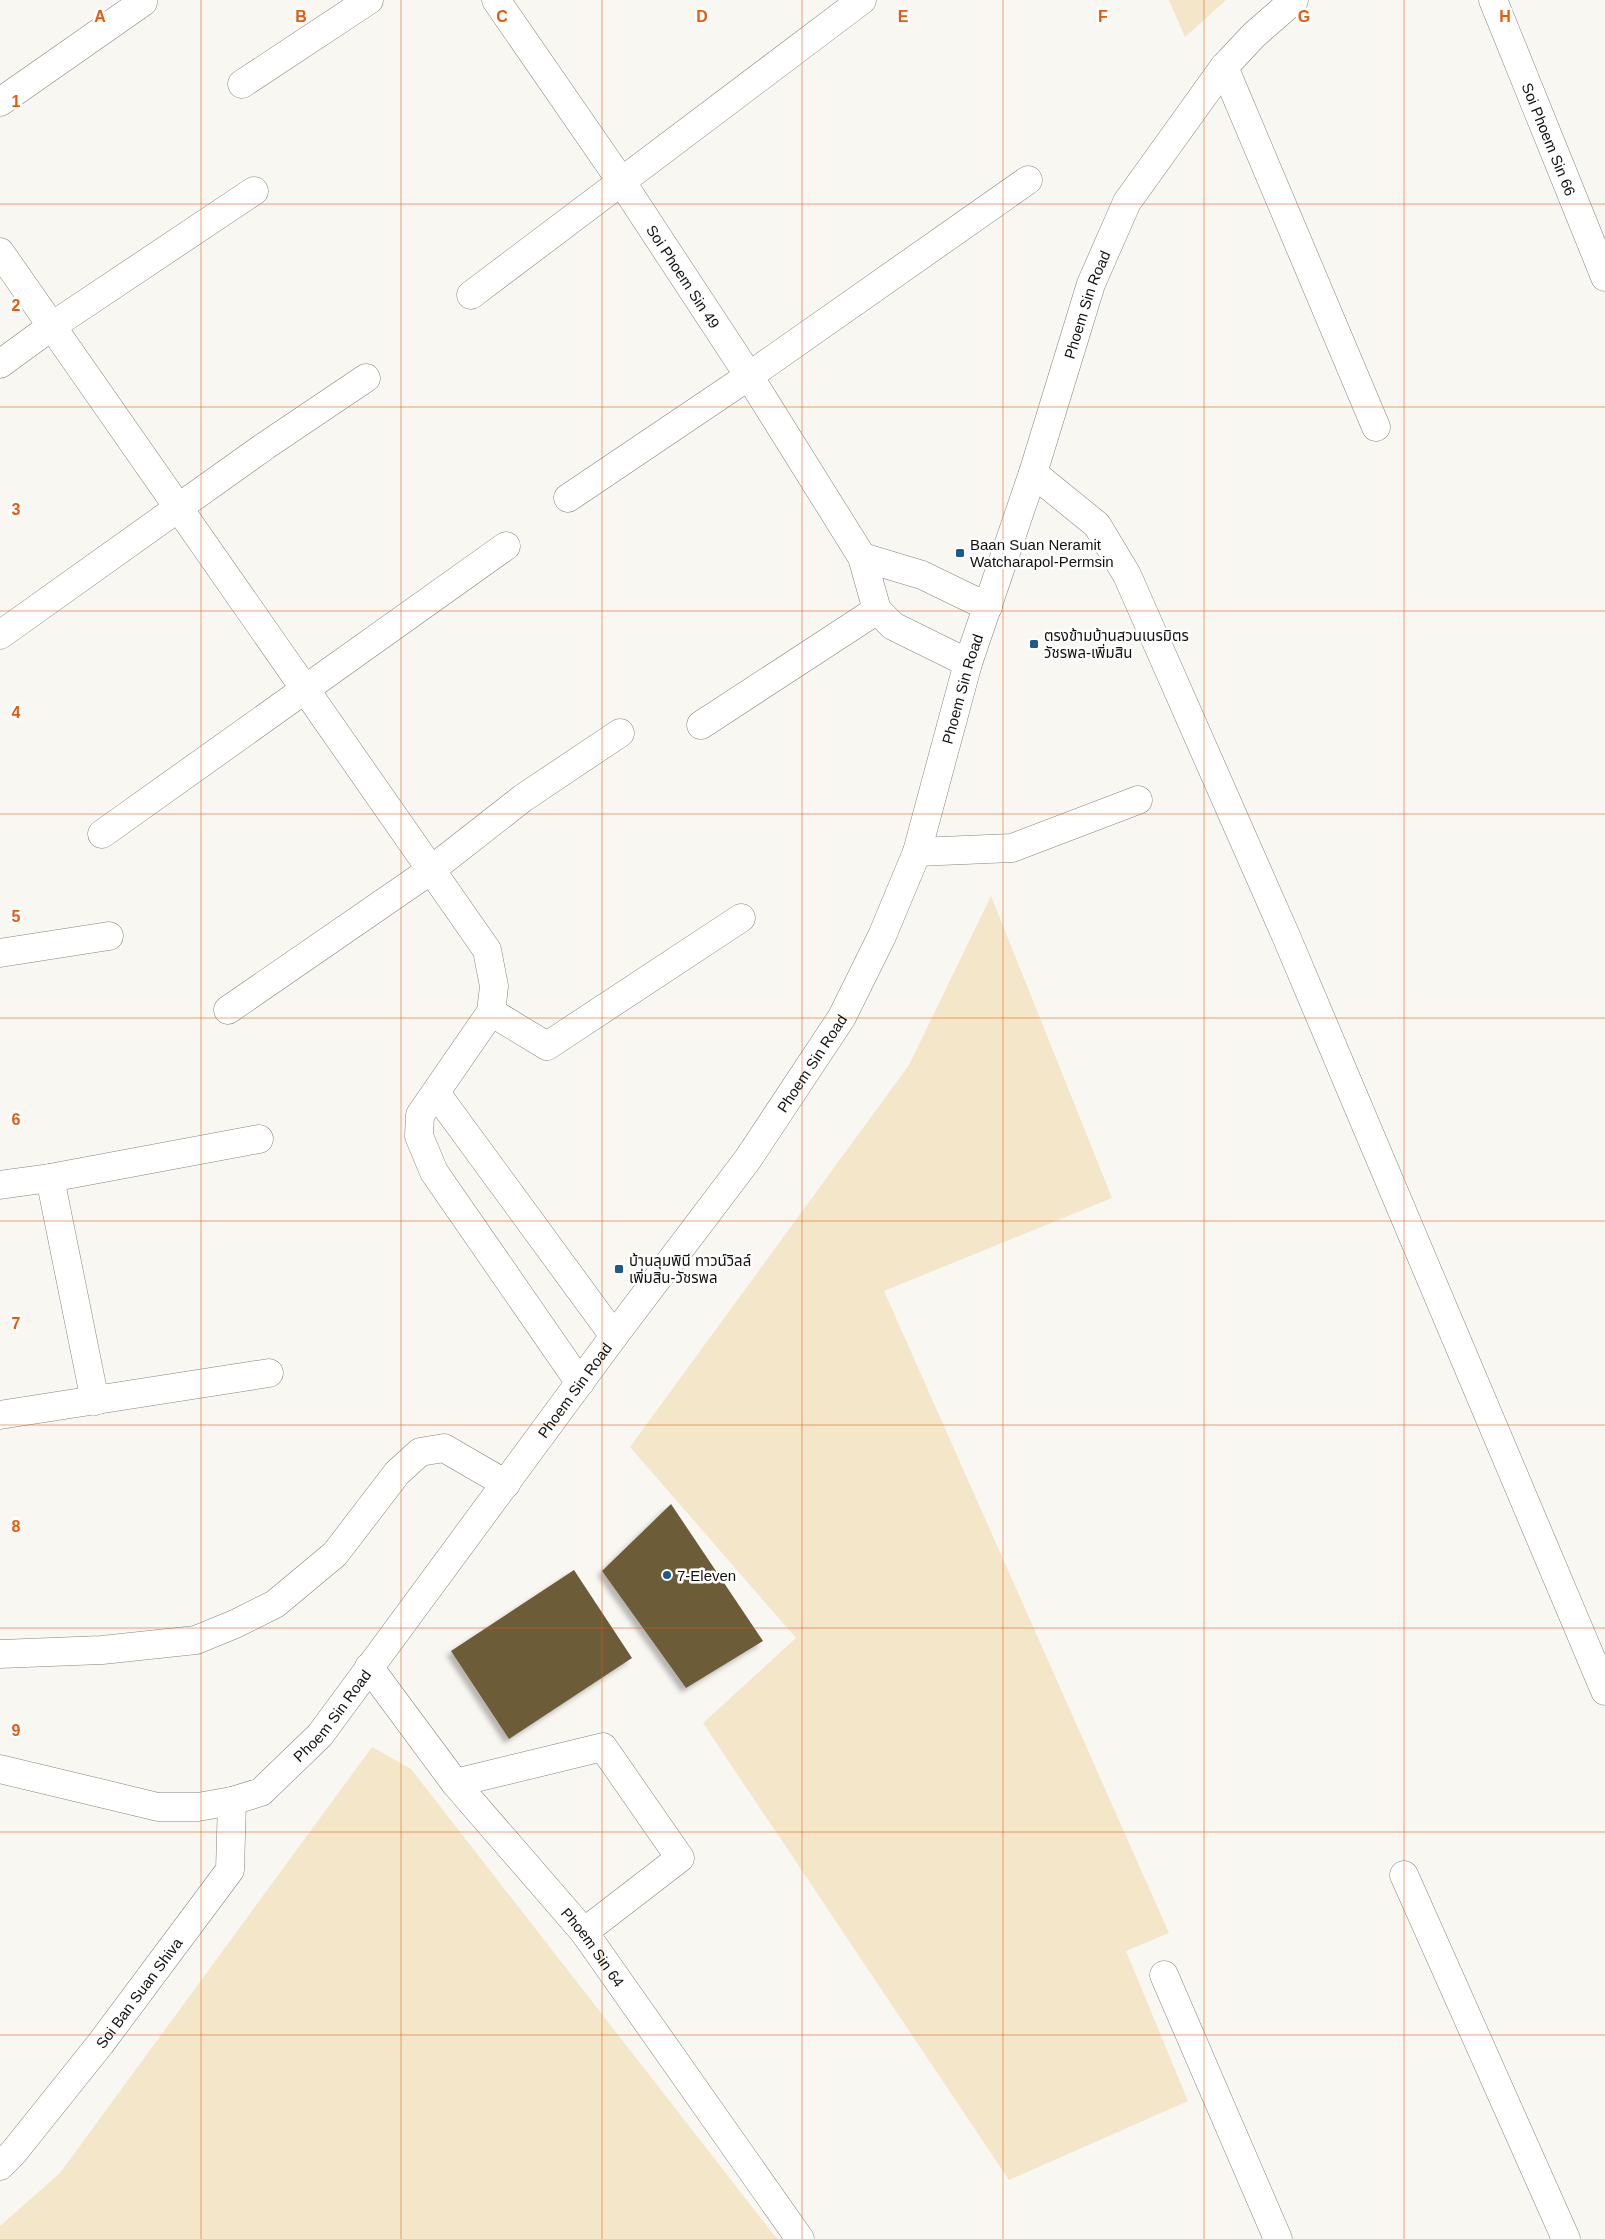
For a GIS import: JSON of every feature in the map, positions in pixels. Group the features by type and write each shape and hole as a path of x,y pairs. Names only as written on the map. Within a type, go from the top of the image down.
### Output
{"street":[{"path":"242,84 369,0"},
{"name":"Soi Phoem Sin 49","path":"496,0 621,181 749,376 862,557 877,610"},
{"path":"471,294 862,0"},
{"name":"Phoem Sin Road","path":"0,1769 158,1807 198,1807 232,1802 262,1792 320,1735 368,1667 748,1159 842,1016 882,936 917,852 968,663 1033,473 1091,284 1127,202 1224,67 1254,35 1294,0"},
{"name":"Soi Phoem Sin 66","path":"1493,0 1605,278"},
{"path":"0,102 143,2"},
{"path":"1224,67 1376,427"},
{"path":"568,498 749,376 1028,180"},
{"path":"0,364 52,326 254,191"},
{"path":"0,252 487,950 494,986 491,1012 420,1115 419,1136 434,1172 580,1383"},
{"path":"0,635 178,508 366,378"},
{"path":"1033,473 1097,524 1130,584 1286,936 1605,1691"},
{"path":"102,834 506,546"},
{"path":"862,557 922,575 988,607"},
{"path":"701,725 877,610 893,626 968,663"},
{"path":"228,1010 431,870 523,798 620,734"},
{"path":"917,852 1012,848 1138,800"},
{"path":"491,1012 547,1046 741,918"},
{"path":"0,953 109,936"},
{"path":"436,1093 614,1336"},
{"path":"0,1185 50,1178 259,1139"},
{"path":"50,1178 95,1400"},
{"path":"0,1415 269,1373"},
{"path":"0,1654 102,1650 196,1640 236,1624 275,1604 335,1554 397,1473 420,1452 444,1448 506,1484"},
{"name":"Phoem Sin 64","path":"368,1667 455,1783 584,1932 800,2239"},
{"path":"455,1783 603,1747 680,1858 584,1932"},
{"name":"Soi Ban Suan Shiva","path":"0,2166 12,2154 101,2043 230,1870 232,1802"},
{"path":"1404,1875 1566,2239"},
{"path":"1164,1975 1278,2239"}],"shaded area":[{"path":"1169,0 1226,0 1185,37"},
{"path":"991,896 1112,1198 884,1291 1169,1933 1126,1951 1188,2101 1009,2180 703,1723 796,1638 630,1447 909,1065"},
{"path":"372,1747 411,1769 777,2239 0,2239 0,2226 60,2173"}],"building":[{"path":"671,1504 763,1641 686,1688 602,1571"},
{"path":"574,1570 632,1658 509,1739 451,1651"}],"place":[{"name":"Baan Suan Neramit Watcharapol-Permsin","path":"960,553"},
{"name":"ตรงข้ามบ้านสวนเนรมิตร วัชรพล-เพิ่มสิน","path":"1034,644"},
{"name":"บ้านลุมพินี ทาวน์วิลล์ เพิ่มสิน-วัชรพล","path":"619,1269"},
{"name":"7-Eleven","path":"667,1575"}]}
